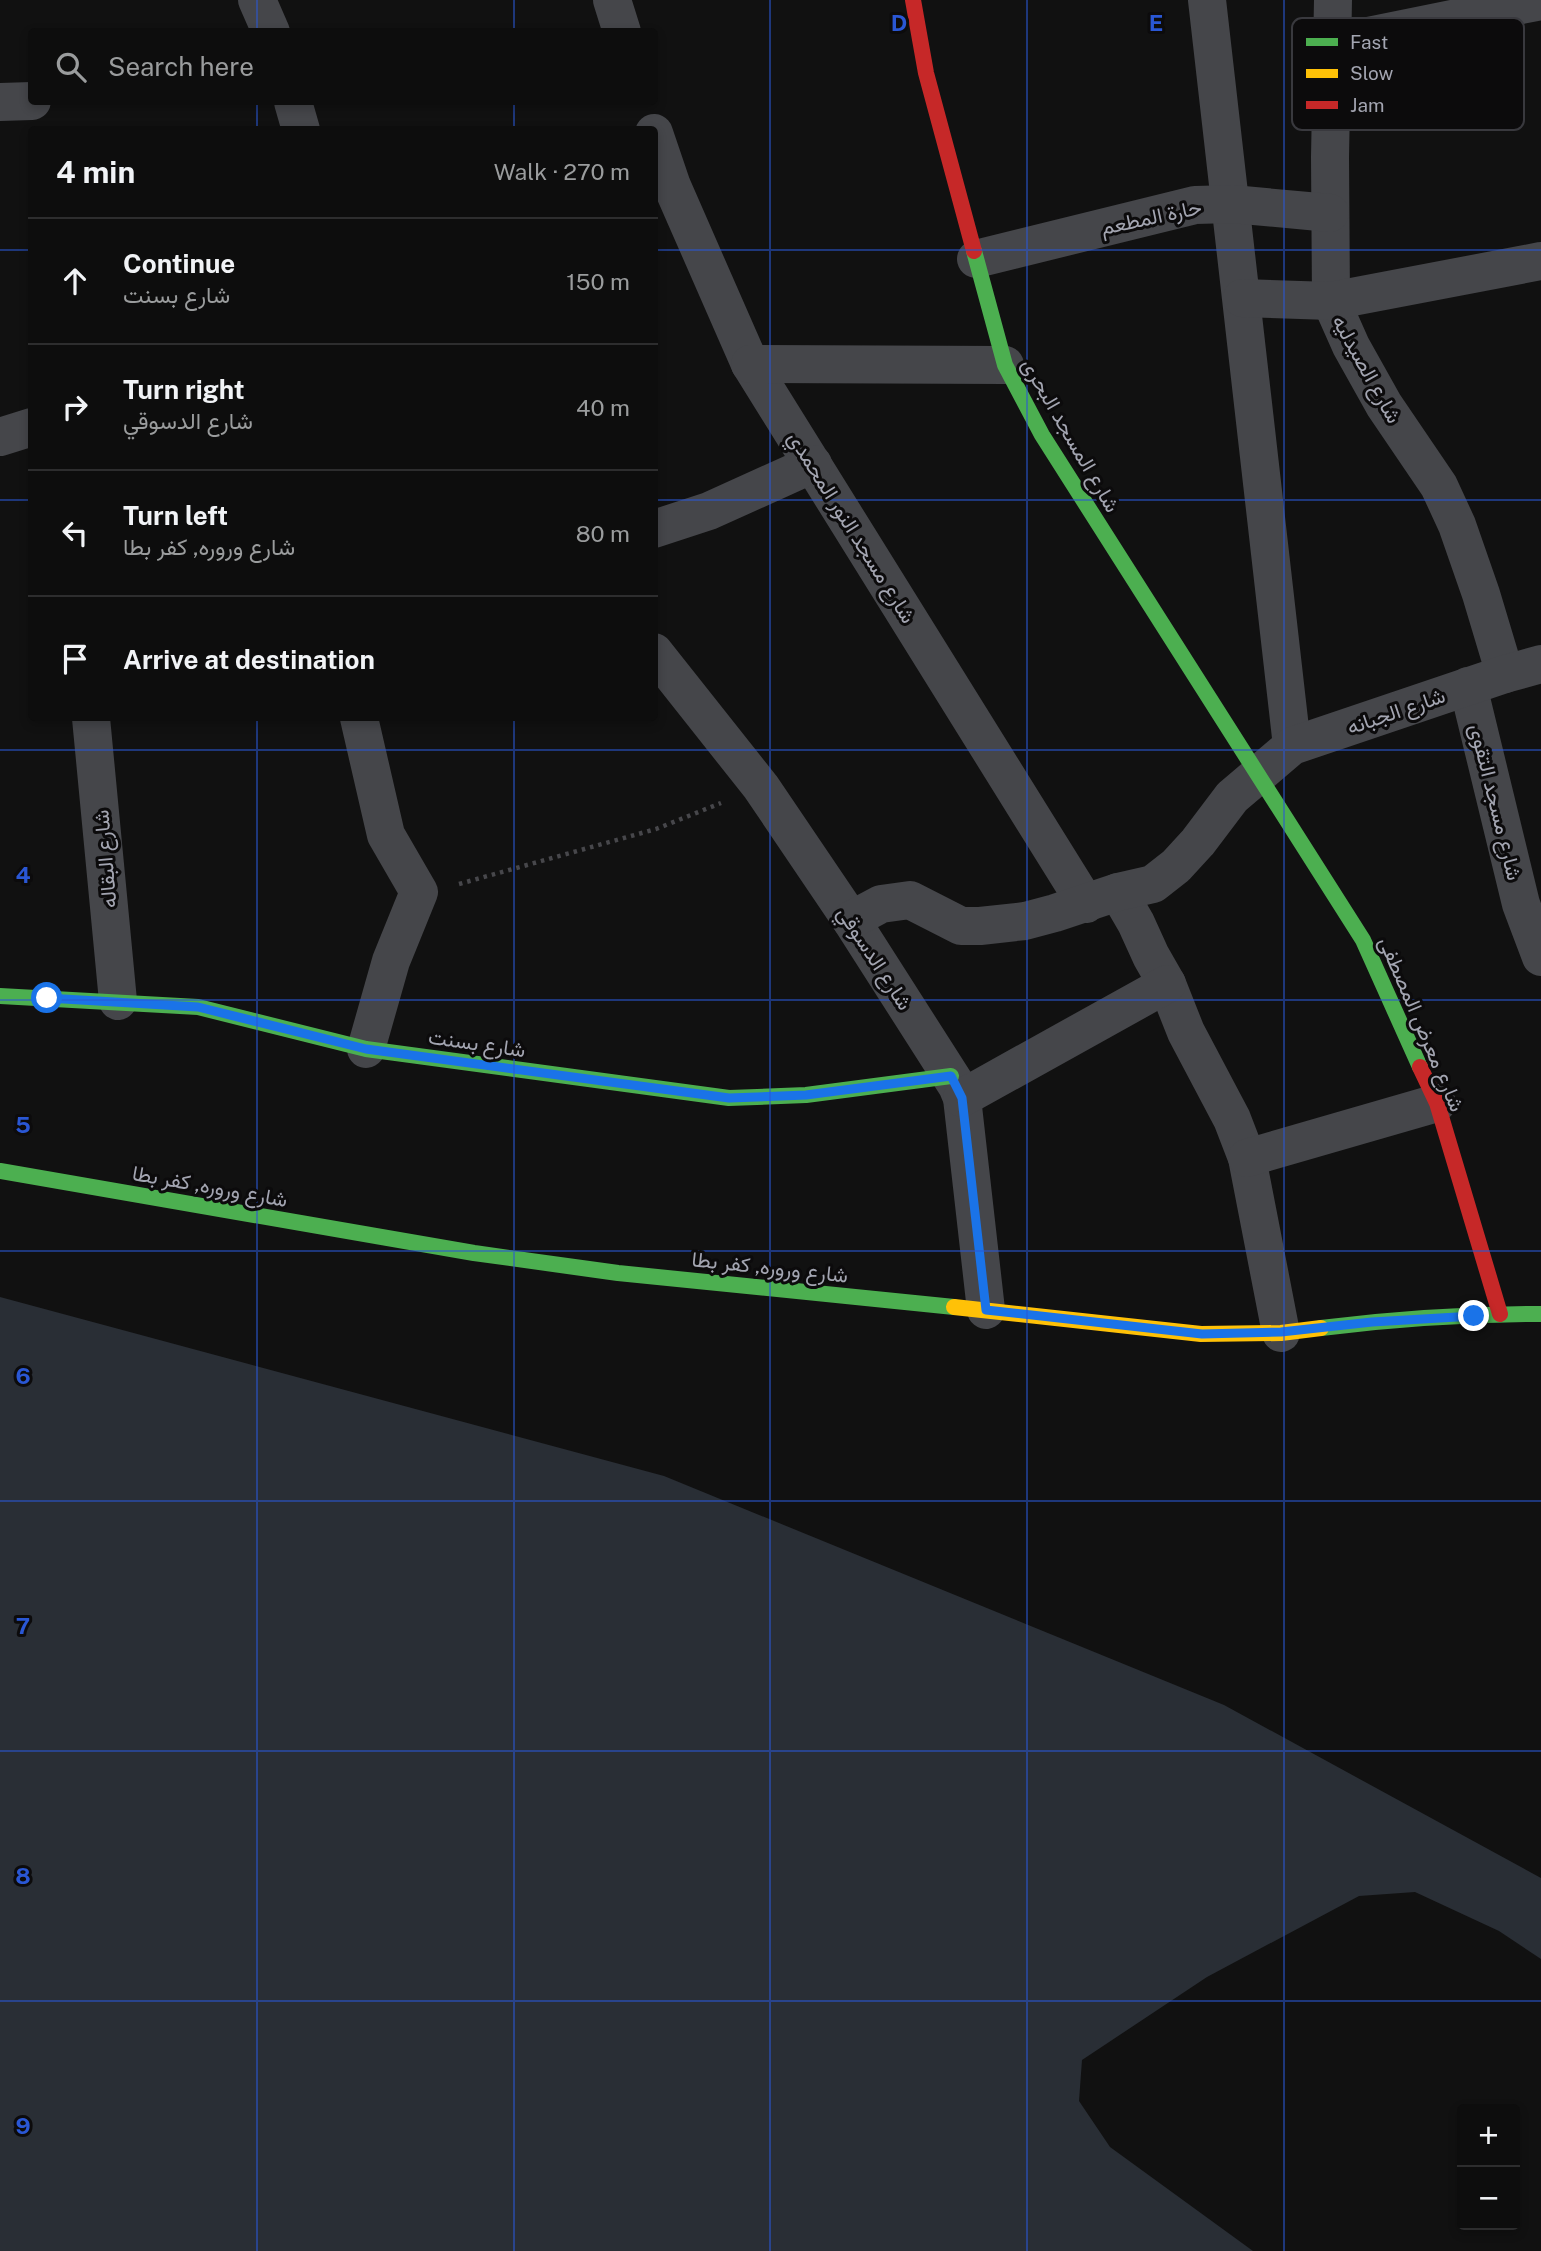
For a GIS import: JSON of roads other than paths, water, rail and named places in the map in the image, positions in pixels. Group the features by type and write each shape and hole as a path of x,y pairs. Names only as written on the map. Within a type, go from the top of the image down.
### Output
{"street":[{"path":"257,0 269,28"},
{"path":"612,0 621,28"},
{"name":"شارع المسجد البحرى","path":"913,0 926,73 1005,365 1042,435 1258,773"},
{"path":"1207,0 1292,746"},
{"name":"شارع الصيدليه","path":"1333,0 1333,18"},
{"path":"1457,18 1541,1"},
{"path":"0,102 28,101"},
{"path":"294,105 300,126"},
{"name":"شارع مسجد النور المحمدي","path":"645,105 652,126"},
{"name":"شارع الصيدليه","path":"1331,130 1331,301 1351,346 1384,405 1440,486 1481,594 1504,674"},
{"name":"شارع مسجد النور المحمدي","path":"658,143 672,187 750,364 813,464 1102,898 1136,922 1167,984 1186,1032 1232,1119 1247,1158 1281,1332"},
{"name":"حارة المطعم","path":"976,260 1195,205 1231,204 1330,213"},
{"path":"1242,298 1331,301 1541,261"},
{"path":"750,364 1005,365"},
{"path":"0,437 28,428"},
{"path":"658,528 709,511 813,464"},
{"name":"شارع الدسوقي","path":"658,657 761,787 851,920 956,1087 986,1310"},
{"name":"شارع الجبانه","path":"851,920 881,904 910,900 961,926 981,926 1025,920 1153,884 1176,866 1198,842 1231,797 1292,746 1541,664"},
{"name":"شارع مسجد التقوى","path":"1468,687 1521,904 1541,957"},
{"name":"شارع البقاله","path":"91,721 118,1001"},
{"path":"360,721 386,835 419,892 391,961 366,1049"},
{"name":"شارع معرض المصطفى","path":"1258,773 1363,940 1437,1103 1500,1314"},
{"path":"956,1087 1167,984"},
{"name":"شارع بسنت","path":"0,996 198,1007 366,1049 729,1098 956,1087"},
{"path":"1247,1158 1437,1103"},
{"name":"شارع وروره, كفر بطا","path":"0,1171 487,1255 618,1273 1202,1334 1281,1332 1372,1322 1541,1314"}]}
